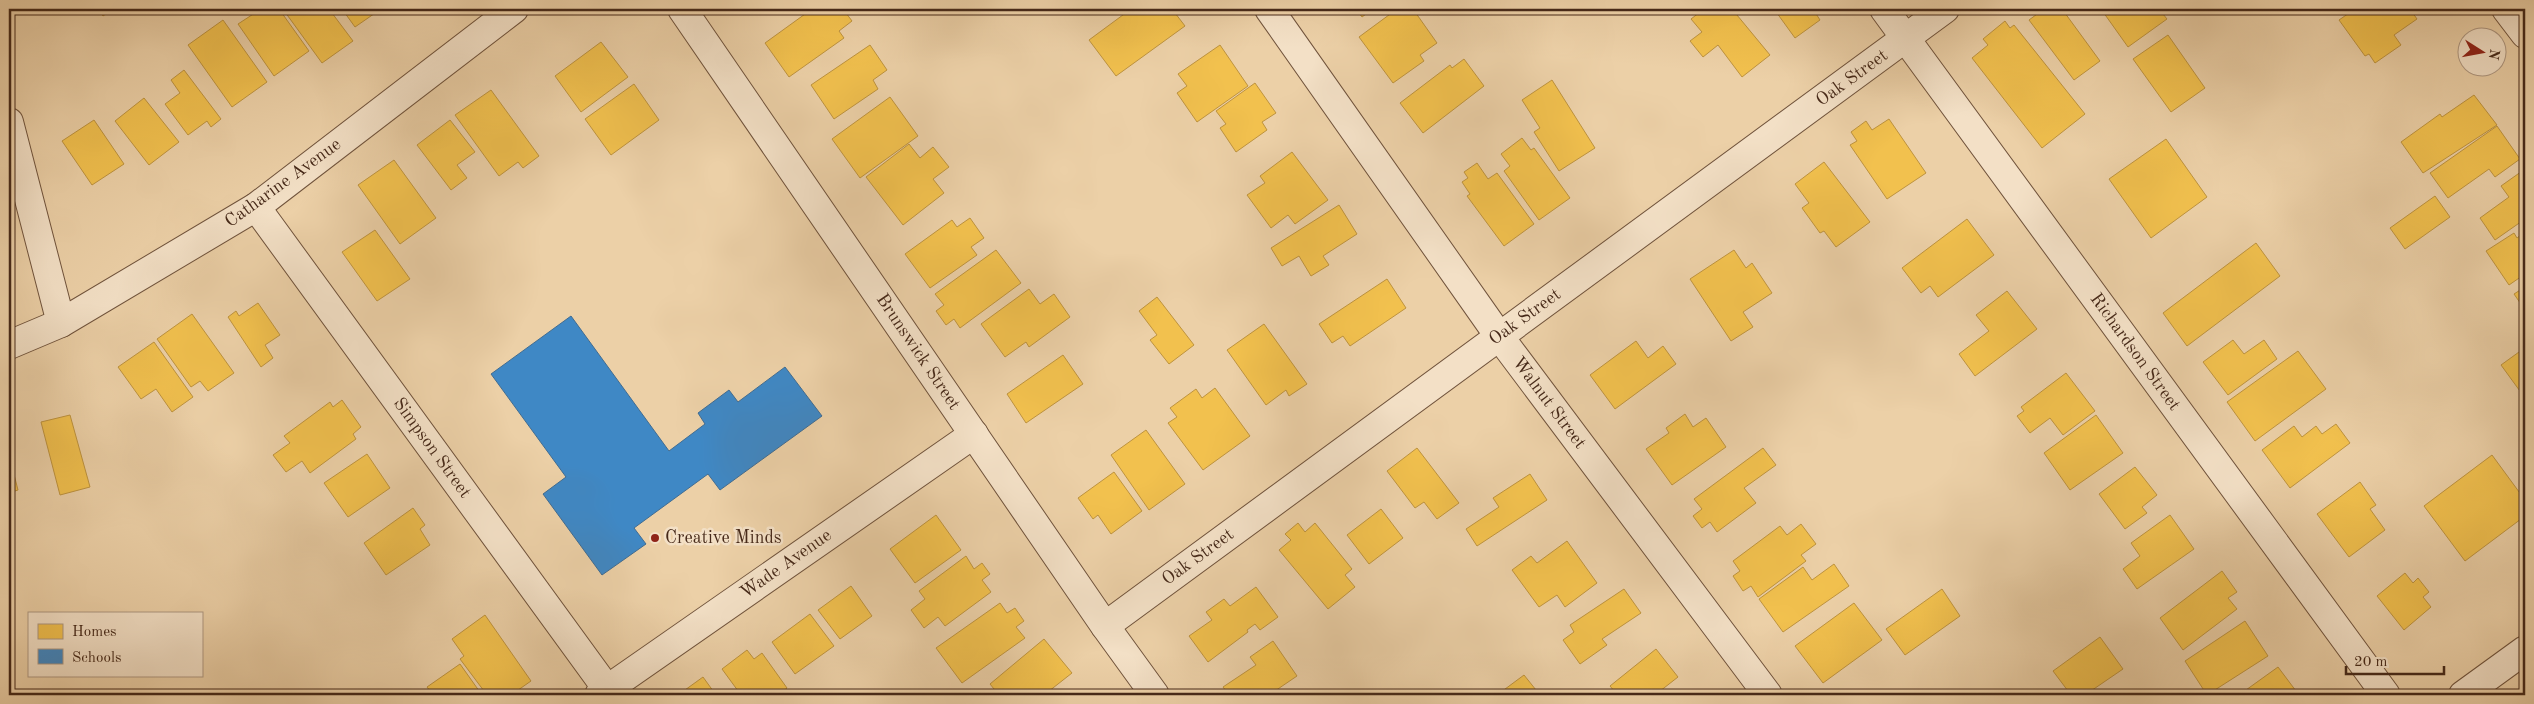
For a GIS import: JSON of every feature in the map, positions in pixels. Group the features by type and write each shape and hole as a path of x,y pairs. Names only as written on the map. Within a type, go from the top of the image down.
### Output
{"street":[{"name":"Catharine Avenue","path":"9,345 61,323 256,207 514,9"},
{"name":"Brunswick Street","path":"682,9 1105,626 1155,695"},
{"name":"Walnut Street","path":"1269,9 1499,336 1768,695"},
{"name":"Richardson Street","path":"1884,9 2386,695"},
{"name":"Oak Street","path":"1105,626 1945,9"},
{"path":"2506,9 2525,34"},
{"path":"9,122 61,323"},
{"name":"Simpson Street","path":"256,207 603,692"},
{"name":"Wade Avenue","path":"603,692 974,434"},
{"path":"2463,695 2525,650"}],"building: Homes":[{"path":"98,9 113,9 103,16"},
{"path":"261,9 279,9 309,51 274,76 238,24"},
{"path":"290,9 329,9 353,41 322,63 285,12"},
{"path":"342,9 381,9 355,27"},
{"path":"812,9 843,9 852,21 839,31 844,38 789,77 765,43"},
{"path":"1131,9 1172,9 1185,26 1116,76 1089,40"},
{"path":"1356,9 1373,9 1362,17"},
{"path":"1397,9 1413,9 1437,43 1420,55 1424,61 1393,83 1359,37"},
{"path":"1704,9 1732,9 1770,55 1742,77 1718,45 1703,57 1690,41 1702,32 1691,19"},
{"path":"1774,9 1813,9 1820,20 1795,38"},
{"path":"2044,9 2062,9 2100,61 2074,80 2029,20"},
{"path":"2101,9 2159,9 2167,19 2128,47"},
{"path":"2355,9 2410,9 2417,19 2394,35 2401,45 2375,63 2369,54 2365,56 2339,20"},
{"path":"223,20 267,82 232,107 188,45"},
{"path":"2005,21 2010,28 2014,25 2085,114 2042,148 1972,58 1988,45 1983,39"},
{"path":"2168,35 2205,88 2171,112 2133,59"},
{"path":"601,42 628,77 581,112 555,76"},
{"path":"870,45 887,70 873,80 878,89 834,119 811,85"},
{"path":"1220,45 1248,86 1197,122 1177,93 1187,86 1178,74"},
{"path":"1464,59 1484,86 1423,133 1400,103 1450,65 1452,68"},
{"path":"184,70 221,119 211,127 207,121 188,135 165,104 180,93 171,80"},
{"path":"1552,80 1595,148 1559,171 1534,132 1540,128 1522,100"},
{"path":"1255,83 1276,113 1262,122 1267,130 1236,152 1220,128 1226,124 1216,111"},
{"path":"634,84 659,120 611,155 585,119"},
{"path":"491,90 539,156 523,168 518,162 499,176 455,115"},
{"path":"2474,95 2497,125 2423,173 2401,142 2440,114 2442,117"},
{"path":"890,97 918,136 860,178 832,139"},
{"path":"144,98 179,142 149,165 115,121"},
{"path":"1889,119 1926,173 1887,199 1850,145 1857,141 1851,132 1866,121 1872,130"},
{"path":"94,120 124,164 92,185 62,141"},
{"path":"450,120 475,152 457,165 467,178 451,190 417,145"},
{"path":"2497,126 2520,159 2495,177 2489,169 2448,198 2430,173"},
{"path":"1522,138 1531,150 1534,148 1570,198 1539,220 1504,171 1510,166 1501,154"},
{"path":"2166,139 2207,197 2151,238 2109,179"},
{"path":"909,144 920,158 933,147 949,167 933,179 944,193 903,225 866,177"},
{"path":"1292,152 1328,200 1295,224 1288,215 1271,228 1247,195 1265,183 1260,176"},
{"path":"394,160 436,218 400,244 358,185"},
{"path":"1824,162 1870,222 1836,247 1824,231 1820,233 1802,208 1809,203 1795,184"},
{"path":"1477,163 1488,179 1497,173 1534,224 1504,246 1467,196 1470,194 1462,182 1468,178 1464,172"},
{"path":"2525,169 2525,219 2495,240 2480,218 2509,197 2501,186"},
{"path":"2435,196 2450,217 2405,249 2390,228"},
{"path":"1339,205 1357,234 1323,256 1329,265 1311,276 1299,256 1282,266 1271,248"},
{"path":"970,218 984,238 971,247 977,255 930,288 905,254 952,220 957,227"},
{"path":"1967,219 1994,255 1938,297 1930,286 1921,293 1902,268"},
{"path":"375,230 410,279 377,301 342,252"},
{"path":"2525,232 2525,274 2509,285 2486,251 2514,233 2517,238"},
{"path":"2256,243 2280,276 2187,346 2163,313"},
{"path":"996,250 1021,283 960,328 954,319 946,325 936,311 944,305 935,294"},
{"path":"1734,250 1746,268 1752,263 1772,293 1743,312 1753,327 1731,341 1690,279"},
{"path":"1387,279 1406,308 1350,346 1343,336 1332,343 1319,324"},
{"path":"2525,287 2525,310 2514,294"},
{"path":"1029,289 1040,304 1054,294 1070,317 1029,347 1026,342 1005,357 981,324"},
{"path":"2007,291 2037,329 1975,376 1959,354 1989,331 1976,315"},
{"path":"1157,297 1194,345 1169,364 1150,340 1157,335 1139,311"},
{"path":"258,303 280,335 265,345 273,358 261,367 228,317 236,311 239,316"},
{"path":"192,314 234,373 208,391 200,381 191,387 157,339"},
{"path":"1264,324 1307,384 1289,396 1286,390 1266,405 1227,350"},
{"path":"2233,340 2244,354 2264,340 2277,359 2228,395 2203,362"},
{"path":"1636,341 1648,358 1663,346 1676,364 1615,409 1590,375"},
{"path":"154,342 193,397 172,412 156,389 141,399 118,367"},
{"path":"2298,351 2326,389 2255,441 2227,402"},
{"path":"2519,352 2525,360 2525,398 2501,365"},
{"path":"1063,355 1083,384 1026,423 1007,394"},
{"path":"2066,373 2095,411 2063,435 2050,418 2030,433 2017,416 2024,411 2021,407"},
{"path":"1215,388 1250,436 1203,470 1168,423 1177,417 1170,408 1196,389 1202,398"},
{"path":"342,400 361,427 353,434 356,439 310,473 302,461 286,472 273,455 290,443 284,436 330,402 333,407"},
{"path":"1685,414 1693,427 1706,418 1726,447 1672,485 1646,449 1669,433 1666,428"},
{"path":"70,415 90,487 60,495 41,422"},
{"path":"2096,415 2123,453 2070,490 2044,453"},
{"path":"2336,424 2350,443 2290,488 2262,450 2294,426 2302,437 2316,426 2322,434"},
{"path":"1146,430 1185,484 1149,510 1111,455"},
{"path":"1417,448 1459,503 1437,519 1424,502 1415,508 1387,471"},
{"path":"1763,448 1776,465 1744,488 1756,503 1717,532 1710,522 1702,528 1693,516 1702,509 1694,499"},
{"path":"367,454 390,488 348,517 324,483"},
{"path":"9,455 18,490 9,493"},
{"path":"2492,455 2525,500 2525,516 2465,561 2424,506"},
{"path":"2525,461 2525,472 2520,465"},
{"path":"2135,467 2157,495 2142,507 2147,513 2125,529 2099,494"},
{"path":"1114,472 1142,511 1111,534 1098,515 1093,519 1078,498"},
{"path":"1530,474 1547,500 1477,546 1466,529 1499,507 1493,498"},
{"path":"2360,482 2376,505 2370,509 2385,530 2349,557 2317,514"},
{"path":"413,508 425,525 420,529 430,545 386,575 364,543"},
{"path":"1381,509 1403,538 1369,564 1347,535"},
{"path":"936,515 961,550 915,583 890,549"},
{"path":"2170,515 2194,549 2137,589 2123,569 2140,556 2131,543"},
{"path":"1298,523 1305,532 1315,523 1352,569 1345,575 1355,587 1328,609 1279,550 1291,540 1285,534"},
{"path":"1801,524 1816,544 1801,555 1806,561 1758,597 1751,586 1743,591 1733,576 1740,571 1733,561 1780,526 1787,535"},
{"path":"1567,541 1597,583 1565,607 1557,595 1539,607 1512,570 1531,556 1537,563"},
{"path":"966,556 974,569 982,563 990,574 982,580 991,592 945,626 938,617 924,628 911,610 925,599 919,591"},
{"path":"1834,564 1849,586 1783,632 1759,599 1803,567 1812,580"},
{"path":"2222,571 2237,592 2228,598 2237,609 2183,650 2160,618"},
{"path":"2405,573 2413,583 2418,578 2429,592 2423,597 2431,607 2404,630 2377,596"},
{"path":"851,586 872,616 840,639 818,610"},
{"path":"1256,587 1278,617 1260,630 1255,624 1247,630 1248,632 1208,662 1189,636 1212,620 1206,612 1224,599 1230,606"},
{"path":"1624,589 1641,613 1602,639 1607,645 1580,664 1563,640 1574,632 1570,625"},
{"path":"1942,589 1960,616 1905,655 1886,629"},
{"path":"1000,603 1007,613 1015,608 1024,621 1016,627 1025,638 962,683 936,648"},
{"path":"1854,603 1882,640 1823,683 1795,646"},
{"path":"810,614 834,646 795,674 772,642"},
{"path":"485,615 531,681 511,695 487,695 460,659 464,656 452,639"},
{"path":"2245,621 2268,656 2207,695 2185,661"},
{"path":"2100,637 2123,669 2085,695 2071,695 2053,671"},
{"path":"1044,639 1072,673 1044,695 986,695 994,689 990,684"},
{"path":"1273,641 1297,676 1269,695 1229,695 1223,687 1256,665 1250,657"},
{"path":"1656,649 1678,677 1655,695 1611,695 1615,692 1610,686"},
{"path":"747,650 754,659 762,653 787,688 778,695 741,695 722,669"},
{"path":"460,664 482,695 433,695 427,687"},
{"path":"2278,667 2299,695 2239,695"},
{"path":"1524,675 1540,695 1497,695"},
{"path":"703,677 716,695 678,695"},
{"path":"403,690 406,695 393,695"}],"building: Schools":[{"path":"571,316 669,451 705,424 698,413 729,390 738,402 785,367 822,416 720,490 708,474 634,528 646,544 602,575 543,494 566,477 491,374"}],"place":[{"name":"Creative Minds","path":"655,538"}]}
